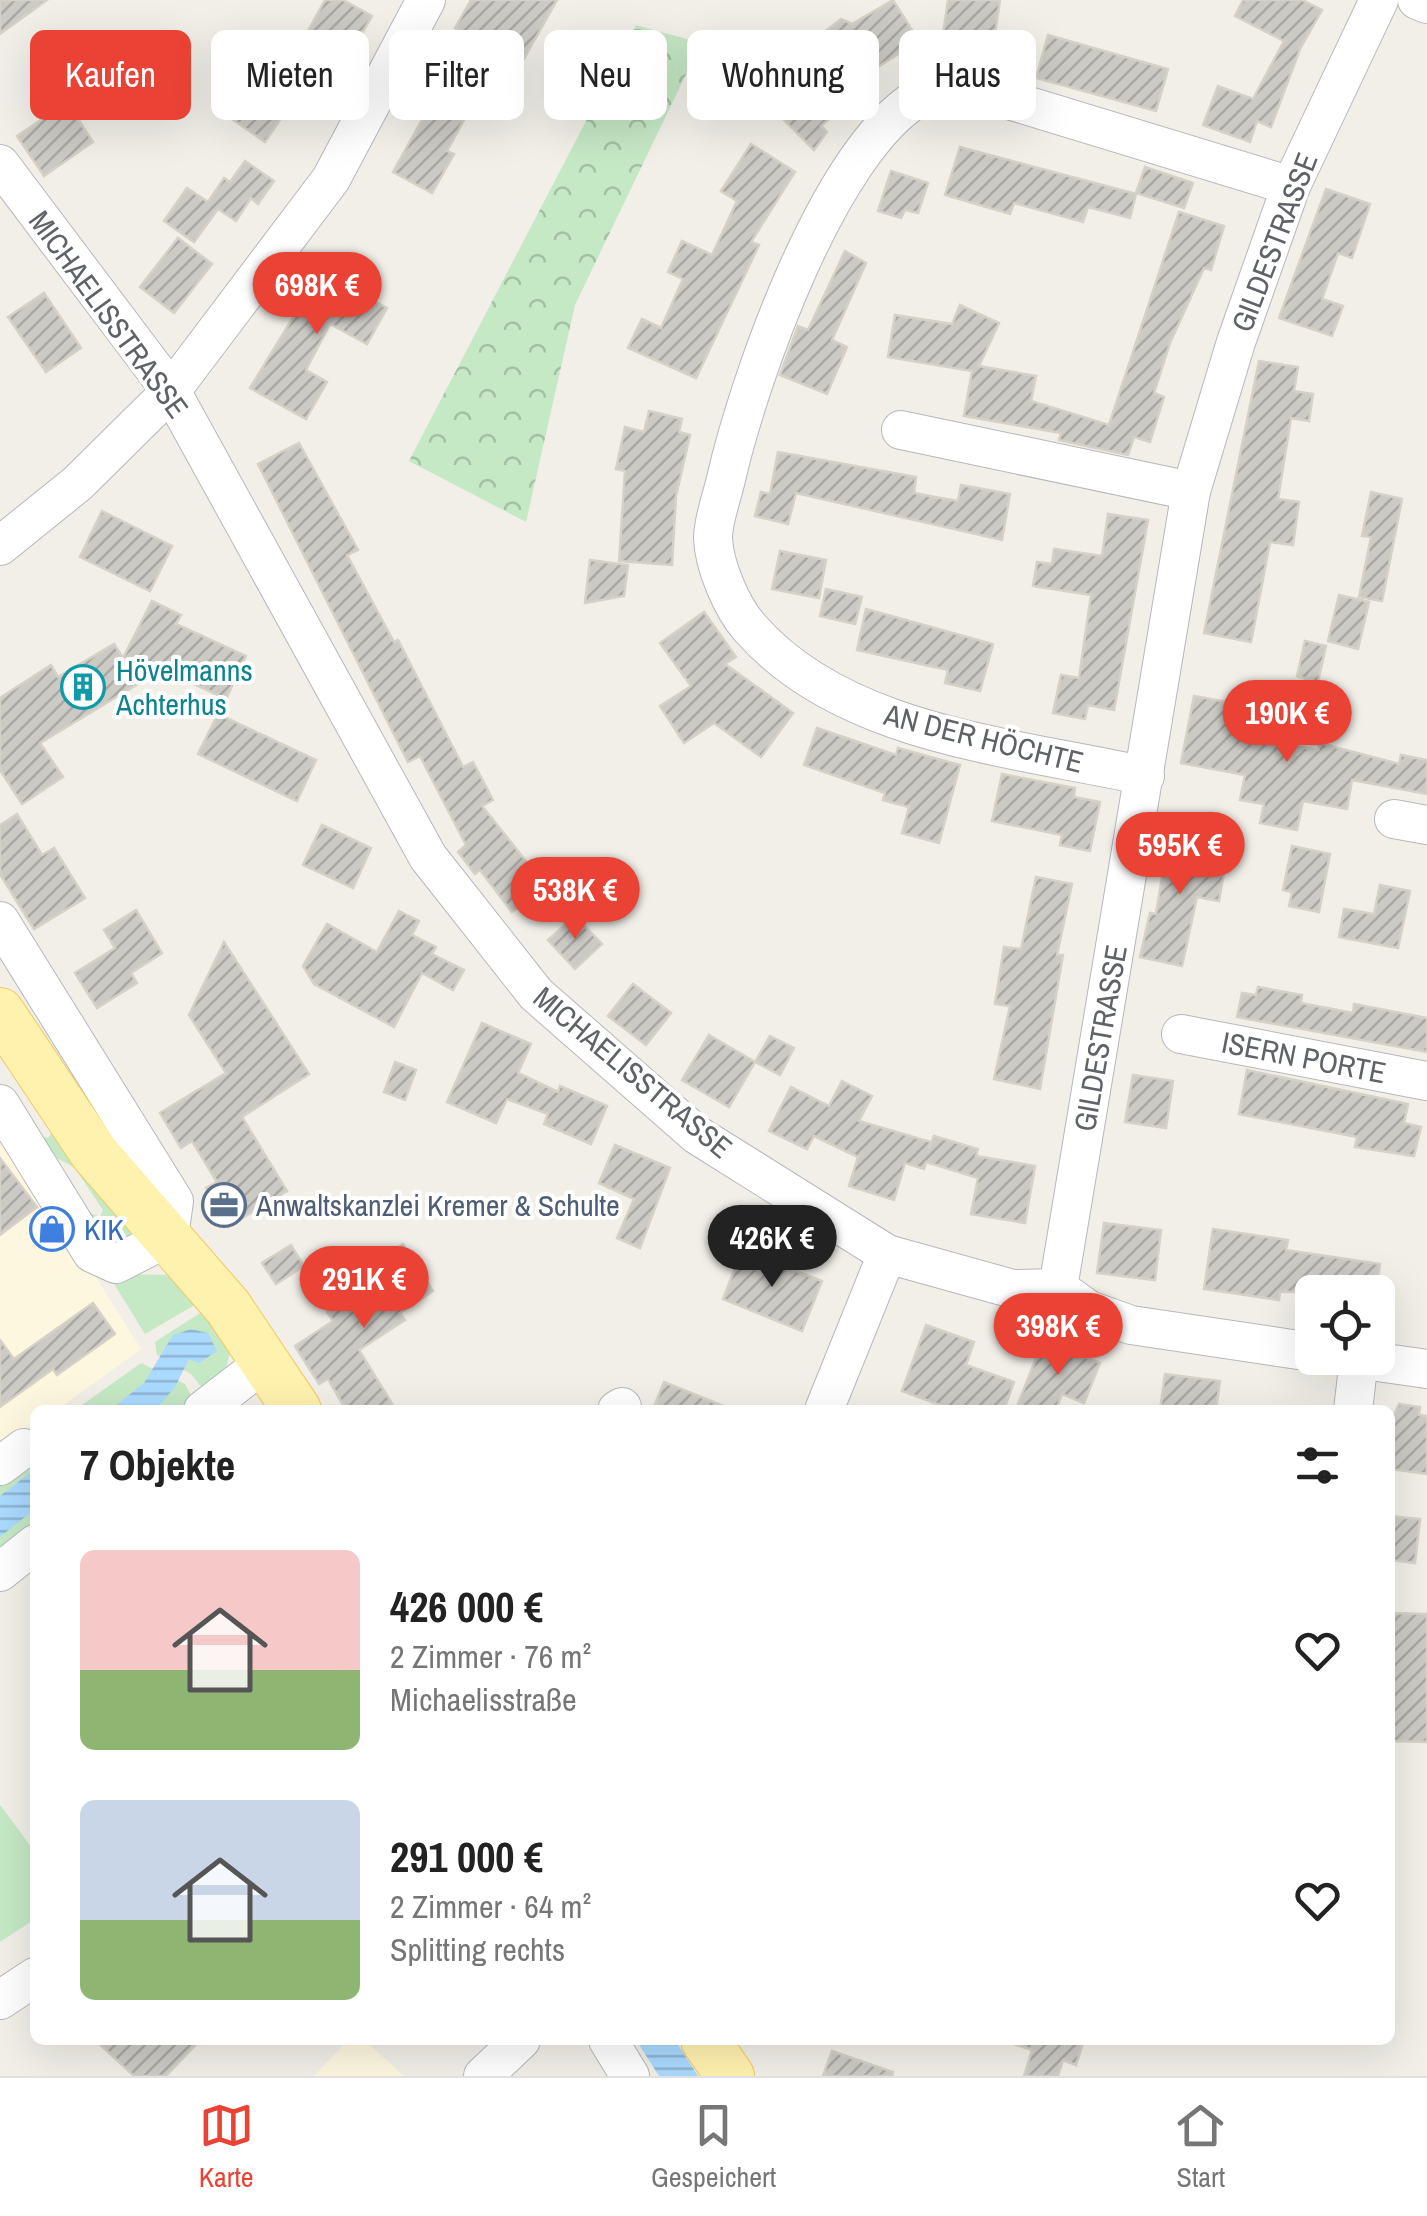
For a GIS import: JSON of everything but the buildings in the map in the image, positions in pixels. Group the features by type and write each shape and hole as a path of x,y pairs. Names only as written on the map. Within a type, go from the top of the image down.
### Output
{"main road":[{"path":"0,1012 94,1153 228,1307 294,1405"},
{"path":"708,2045 730,2076"}],"street":[{"path":"0,546 78,483 171,390 331,179 426,0"},
{"name":"GILDESTRASSE","path":"1058,1288 1191,492 1236,342 1290,186 1379,0"},
{"path":"1418,0 1427,4"},
{"name":"AN DER HÖCHTE","path":"1146,776 901,723 843,698 790,667 747,626 725,584 713,538 740,416 784,294 854,167 892,118 924,94 973,88 1290,186"},
{"name":"MICHAELISSTRASSE","path":"3,180 171,390 428,857 536,994 698,1135 887,1254 1013,1289 1058,1288"},
{"path":"900,430 1191,492"},
{"path":"0,922 174,1201 170,1237 116,1264 92,1253 0,1104"},
{"name":"ISERN PORTE","path":"1181,1034 1427,1080"},
{"path":"826,1405 887,1254"},
{"path":"1058,1288 1089,1310 1131,1325 1295,1349"},
{"path":"209,1405 265,1362"},
{"path":"1395,1364 1427,1369"},
{"path":"1352,1405 1353,1375"},
{"path":"0,1572 30,1548"},
{"path":"0,2000 30,1980"},
{"path":"483,2076 516,2045"},
{"path":"611,2045 630,2076"}],"shaded area":[{"path":"0,1124 141,1349 64,1405 30,1405 30,1430 0,1451"},
{"path":"343,2045 370,2045 404,2076 314,2076"}],"green space":[{"path":"667,34 687,39 687,72 667,114"},
{"path":"587,120 664,120 575,305 526,522 409,461"},
{"path":"0,1040 136,1236 126,1244 96,1228 88,1212 100,1217 103,1210 75,1168 46,1152 35,1135 48,1138 53,1131 9,1062 0,1057"},
{"path":"108,1274 174,1275 203,1300 145,1334"},
{"path":"208,1308 230,1353 226,1367 203,1389 191,1374 157,1355 155,1342"},
{"path":"141,1363 185,1384 193,1399 186,1405 82,1405"},
{"path":"30,1446 30,1537 0,1560 0,1478"},
{"path":"0,1805 30,1845 30,1922 0,1942"}],"water":[{"path":"191,1329 208,1333 217,1351 199,1363 189,1359 175,1387 159,1405 116,1405 144,1383 173,1335"},
{"path":"30,1473 30,1513 0,1537 0,1496"},
{"path":"639,2045 678,2045 698,2076 659,2076"}],"place":[{"name":"Hövelmanns Achterhus","path":"83,687"},
{"name":"Anwaltskanzlei Kremer & Schulte","path":"224,1205"},
{"name":"KIK","path":"52,1229"}]}
